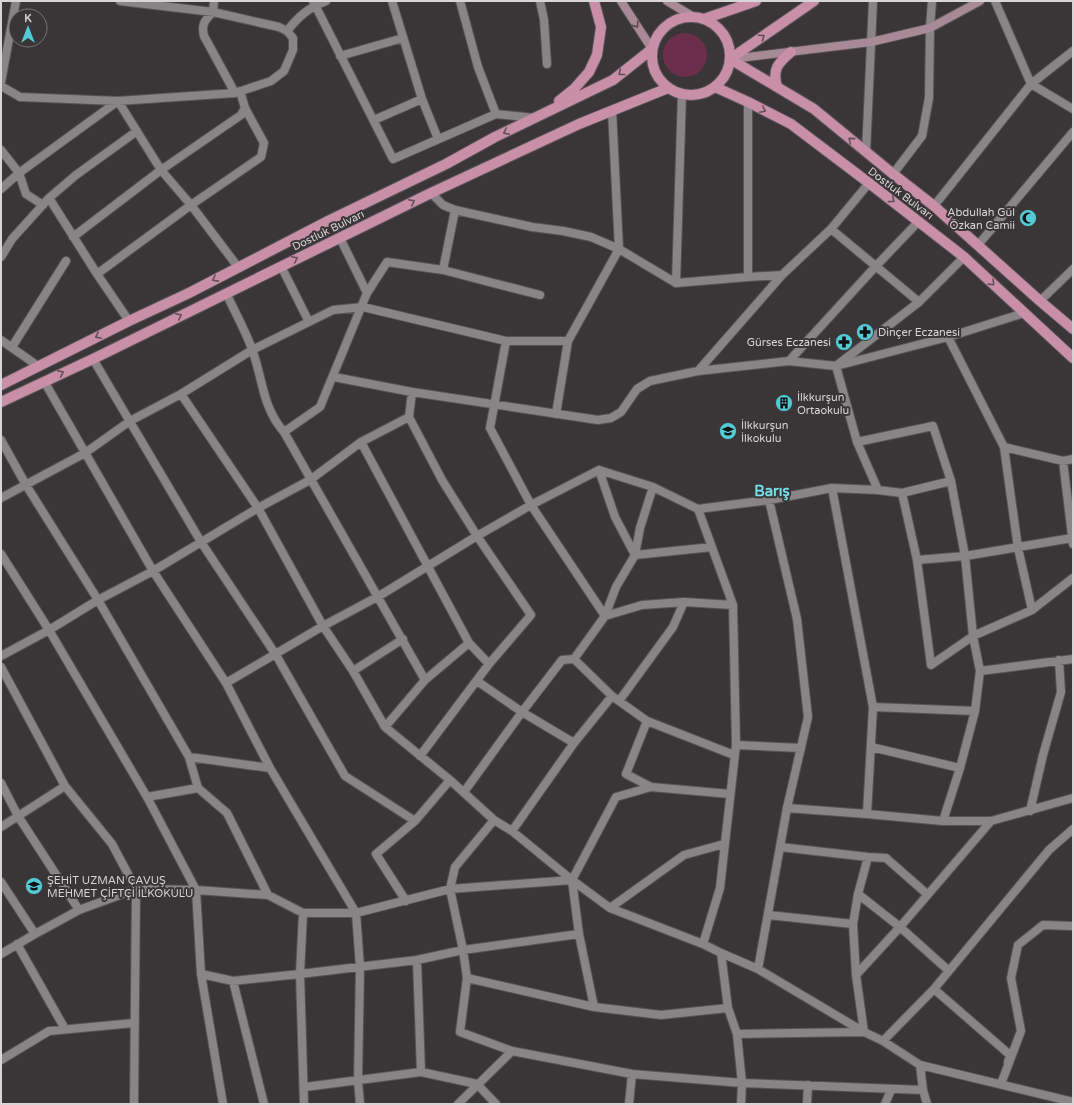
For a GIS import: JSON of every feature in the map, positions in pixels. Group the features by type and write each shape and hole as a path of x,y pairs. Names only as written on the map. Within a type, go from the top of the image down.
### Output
{"main road":[{"path":"548,111 574,88 589,72 597,55 601,27 594,1"},
{"path":"621,1 652,49"},
{"path":"667,1 692,16"},
{"path":"704,19 756,1"},
{"path":"715,87 728,70 730,59 814,1"},
{"path":"730,59 871,42 930,28 980,1"},
{"name":"Dostluk Bulvarı","path":"1073,329 1040,302 934,206 892,174 814,109 730,59 729,46 724,35 716,25 704,19 692,16 679,18 669,23 661,30 655,39 651,60 654,71 668,88 682,94 699,94 715,87 791,124 964,257 1073,358"},
{"name":"Dostluk Bulvarı","path":"1,385 129,321 189,293 335,218 446,164 495,137 613,80 652,49"},
{"path":"777,87 775,79 776,67 782,59 792,52"},
{"name":"Dostluk Bulvarı","path":"1,402 93,359 431,193 612,110 668,88"}],"street":[{"path":"1,82 16,1"},
{"path":"1,86 20,97 118,101 237,92 271,81 284,71 293,50 293,38 287,31 279,27 213,12 120,1"},
{"path":"97,274 191,205 261,158 264,143 203,32 202,28 205,20 213,12 214,1"},
{"path":"287,31 299,16 314,3 326,1"},
{"path":"392,1 422,99 438,139"},
{"path":"460,1 478,67 496,114"},
{"path":"540,1 544,20 547,64"},
{"path":"866,152 873,1"},
{"path":"892,174 922,136 929,98 932,1"},
{"path":"995,1 1031,84 1073,109"},
{"path":"314,3 393,159 496,114 535,118"},
{"path":"340,56 404,38"},
{"path":"934,206 1031,84 1073,51"},
{"path":"676,283 682,94"},
{"path":"374,120 422,99"},
{"path":"118,101 161,170 191,205 238,267"},
{"path":"1,189 19,173 118,101"},
{"path":"748,102 748,277"},
{"path":"73,236 161,170 241,115 245,108"},
{"path":"556,414 568,341 619,249 612,110"},
{"path":"1,257 12,239 50,198 76,175 136,130"},
{"path":"978,245 1073,132"},
{"path":"1,150 19,173 26,194 43,205"},
{"path":"698,371 782,275 831,228 869,183"},
{"path":"431,193 443,205 455,210 532,227 576,233 605,243 619,249 676,283 782,275"},
{"path":"50,198 97,274 129,321"},
{"path":"443,270 455,210"},
{"path":"789,361 919,221"},
{"path":"831,228 919,302"},
{"path":"340,238 367,293"},
{"path":"836,366 919,302 964,257"},
{"path":"12,346 66,261"},
{"path":"284,432 320,407 363,307 367,293 386,262 443,270 540,295"},
{"path":"281,266 309,322"},
{"path":"1040,302 1073,269"},
{"path":"226,293 252,350 266,404 274,420 284,432 310,480 403,638 425,680"},
{"path":"1,498 85,452 130,421 181,394 252,350 333,310 363,307 506,341 568,341"},
{"path":"334,376 412,392 598,420 611,418 621,412 637,389 650,382 698,371 789,361 836,366 948,337 1024,314"},
{"path":"948,337 1004,447 1018,548 1032,610"},
{"path":"1,340 12,346 38,366"},
{"path":"506,341 490,428 531,505 605,616"},
{"path":"93,359 201,542 276,655 345,776 415,821"},
{"path":"836,366 857,442 878,490"},
{"path":"44,381 153,571 226,683 270,768 356,913 360,967 358,1081 360,1104"},
{"path":"412,392 409,417 442,480 531,615 489,664 420,756"},
{"path":"181,394 258,508 323,626 353,671 385,727 450,780 494,820 512,831 572,880 610,908 703,944 758,968 864,1032 883,1040 920,1065 1073,1102"},
{"path":"1,656 49,630 98,600 153,571 258,508 310,480 361,442 409,417"},
{"path":"857,442 933,426 951,481 964,556 973,636 980,671 975,711 960,768 943,821"},
{"path":"1,440 26,485 98,600 189,757 198,788 227,813 268,895"},
{"path":"361,442 469,643 489,664"},
{"path":"1004,447 1062,461 1073,459"},
{"path":"917,560 964,556 1072,541 1062,461"},
{"path":"226,683 323,626 379,596 531,505 599,470 653,486 698,509 769,500 832,488 878,490 902,493 951,481"},
{"path":"599,470 615,517 635,555"},
{"path":"574,659 605,616 616,587 635,555 640,528 653,486"},
{"path":"832,488 873,707 867,814"},
{"path":"902,493 917,560 931,666 973,636 1032,610 1073,578"},
{"path":"758,968 787,808 808,717 797,619 769,500"},
{"path":"698,509 734,606 736,746 720,888 703,944"},
{"path":"635,555 712,547"},
{"path":"1,554 49,630 147,797 196,890 201,974 223,1104"},
{"path":"605,616 642,605 684,602 734,606"},
{"path":"619,701 673,627 684,602"},
{"path":"353,671 403,638"},
{"path":"385,727 425,680 469,643"},
{"path":"464,792 562,660 574,659 612,696 648,721 734,755"},
{"path":"980,671 1073,659"},
{"path":"1030,811 1043,755 1061,692 1059,660"},
{"path":"1,667 65,786 112,844 136,889 134,1104"},
{"path":"477,681 522,712 574,743"},
{"path":"512,831 574,743 612,696"},
{"path":"873,707 975,711"},
{"path":"648,721 626,774 651,787"},
{"path":"736,746 801,748"},
{"path":"871,747 960,768"},
{"path":"189,757 270,768"},
{"path":"406,901 376,854 415,821 450,780"},
{"path":"1,783 18,816 79,910"},
{"path":"1,827 65,786"},
{"path":"594,1007 579,934 572,880 616,797 651,787 730,794"},
{"path":"147,797 198,788"},
{"path":"787,808 943,821 990,821 1073,798"},
{"path":"494,820 455,867 450,890 463,950 467,978 460,1032 512,1051 632,1074 742,1083 891,1090 923,1090"},
{"path":"856,975 900,927 990,821"},
{"path":"883,1040 934,989 1049,850 1073,829"},
{"path":"610,908 684,855 724,844"},
{"path":"780,847 886,858 927,894"},
{"path":"864,1032 856,975 852,924 868,857"},
{"path":"1,954 79,910 136,889 196,890 268,895 303,913 356,913 450,890 572,880"},
{"path":"1,882 35,934"},
{"path":"858,894 900,927 949,971"},
{"path":"303,913 300,974 305,1087 304,1104"},
{"path":"768,915 852,924"},
{"path":"1002,1084 1022,1031 1011,978 1018,945 1043,925 1073,926"},
{"path":"201,974 233,981 300,974 417,960 463,950 579,934"},
{"path":"17,944 65,1030"},
{"path":"721,953 728,1008 737,1034 742,1083 741,1104"},
{"path":"417,960 421,1072"},
{"path":"467,978 594,1007 661,1015 728,1008"},
{"path":"233,981 264,1104"},
{"path":"934,989 1010,1055 1002,1084"},
{"path":"1,1060 50,1031 134,1023"},
{"path":"737,1034 864,1032"},
{"path":"458,1104 512,1051"},
{"path":"920,1065 923,1090 928,1104"},
{"path":"305,1087 421,1072 477,1084 496,1104"},
{"path":"629,1104 632,1074"},
{"path":"807,1104 808,1085"},
{"path":"886,1104 891,1090"}],"shaded area":[{"path":"681,33 689,33 701,39 707,51 707,59 701,71 689,77 681,77 669,71 663,59 663,51 669,39"}],"place":[{"name":"Abdullah Gül Özkan Camii","path":"1028,218"},
{"name":"Dinçer Eczanesi","path":"865,332"},
{"name":"Gürses Eczanesi","path":"844,342"},
{"name":"İlkkurşun Ortaokulu","path":"784,403"},
{"name":"İlkkurşun İlkokulu","path":"728,431"},
{"name":"ŞEHİT UZMAN ÇAVUŞ MEHMET ÇİFTÇİ İLKOKULU","path":"34,886"}],"district":[{"name":"Barış","path":"772,491"}]}
